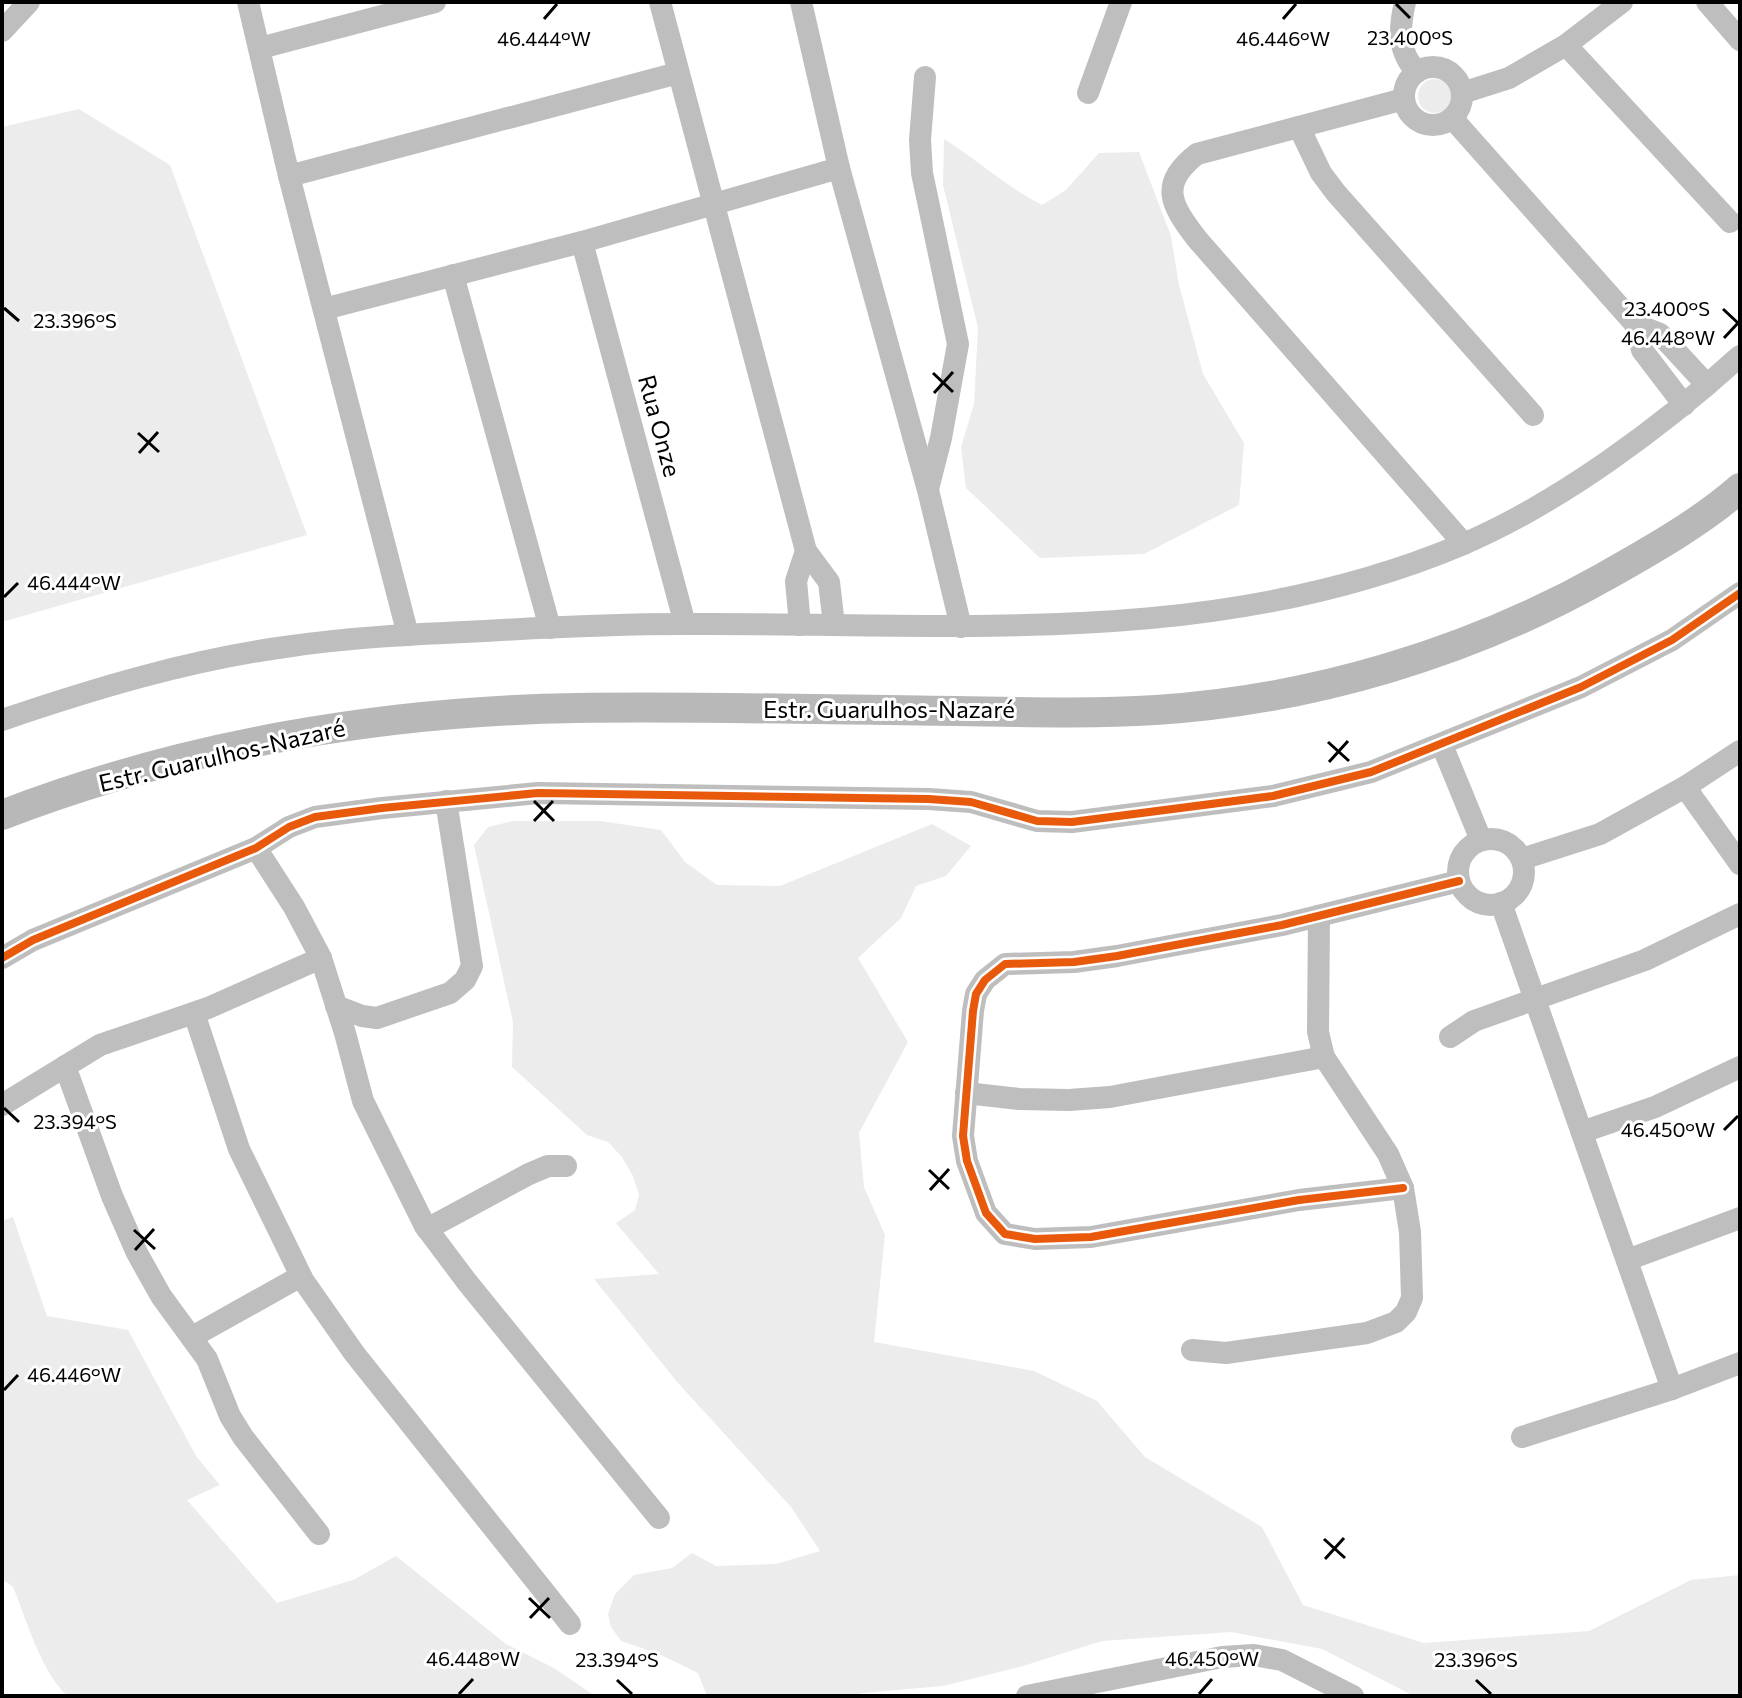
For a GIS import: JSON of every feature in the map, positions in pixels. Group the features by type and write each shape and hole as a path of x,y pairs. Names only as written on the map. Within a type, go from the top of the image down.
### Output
{"main road":[{"name":"Estr. Guarulhos-Nazaré","path":"2,815 45,798 151,768 269,740 361,724 466,713 575,708 1019,712 1157,710 1306,688 1453,646 1525,618 1633,561 1740,488"}],"street":[{"path":"2,31 29,2"},
{"path":"248,2 289,176 408,635"},
{"path":"260,48 435,2"},
{"path":"660,2 806,551 829,582 834,625"},
{"path":"801,2 839,168 928,490 961,627"},
{"path":"1088,93 1121,2"},
{"path":"1405,2 1400,23 1400,43 1407,61 1417,72"},
{"path":"1462,93 1509,78 1566,45 1622,2"},
{"path":"1707,2 1740,40"},
{"path":"1566,45 1730,222"},
{"path":"1435,67 1445,70 1459,83 1462,93 1458,111 1452,118 1436,125 1419,121 1407,108 1404,99 1406,84 1417,72 1435,67"},
{"path":"289,176 678,73"},
{"path":"925,77 920,140 922,173 958,344 928,490"},
{"path":"1404,99 1197,154 1181,166 1174,178 1172,198 1180,216 1197,239 1464,544"},
{"path":"1452,118 1635,324 1642,350 1684,405"},
{"path":"1299,127 1321,173 1336,193 1533,415"},
{"path":"324,309 582,242 839,168"},
{"name":"Rua Onze","path":"582,242 685,624"},
{"path":"453,275 550,628"},
{"path":"1635,324 1660,334 1707,385"},
{"path":"2,720 61,700 235,655 408,635 685,624 961,627 1131,621 1205,614 1294,598 1367,578 1464,544 1538,505 1611,458 1684,405 1740,356"},
{"path":"800,625 796,581 806,551"},
{"path":"2,958 33,940 256,848 289,827 315,817 538,793 929,799 971,802 1037,821 1072,822 1273,796 1371,772 1581,687 1672,640 1740,593"},
{"path":"1442,745 1481,840"},
{"path":"1522,859 1600,834 1685,787 1740,751"},
{"path":"1685,787 1740,864"},
{"path":"336,1006 377,1018 450,993 465,980 472,966 446,801"},
{"path":"1481,840 1501,840 1517,851 1522,859 1521,886 1516,894 1501,903 1480,903 1471,898 1459,881 1458,871 1465,852 1481,840"},
{"path":"256,848 294,907 321,958 363,1101 427,1229 659,1518"},
{"path":"1403,1188 1299,1200 1091,1237 1017,1237 1005,1234 986,1213 967,1161 963,1136 976,994 994,971 1005,964 1074,962 1117,956 1319,916 1459,881"},
{"path":"1501,903 1672,1389"},
{"path":"1450,1037 1474,1021 1645,960 1740,914"},
{"path":"1192,1350 1226,1353 1367,1333 1396,1322 1406,1312 1412,1298 1410,1232 1403,1188 1388,1154 1324,1057 1317,1021 1319,916"},
{"path":"2,1105 100,1045 194,1013 321,958"},
{"path":"194,1013 239,1149 301,1276 354,1353 570,1624"},
{"path":"966,1093 1019,1099 1110,1097 1324,1057"},
{"path":"65,1066 112,1196 137,1253 161,1296 207,1359 230,1416 243,1437 319,1534"},
{"path":"1582,1132 1655,1107 1740,1067"},
{"path":"427,1229 529,1174 548,1166 566,1166"},
{"path":"1627,1260 1740,1218"},
{"path":"192,1337 301,1276"},
{"path":"1522,1437 1672,1389 1740,1363"},
{"path":"1027,1696 1222,1657 1254,1655 1282,1660 1353,1696"}],"shaded area":[{"path":"1435,79 1447,84 1452,96 1447,108 1435,113 1423,108 1418,96 1423,84"},
{"path":"79,109 170,165 307,535 2,622 2,127"},
{"path":"944,139 1042,205 1066,190 1099,153 1139,152 1171,236 1179,285 1203,374 1244,443 1239,505 1144,554 1040,558 966,488 961,447 974,404 978,328 943,185"},
{"path":"513,821 600,821 661,830 685,862 717,885 780,886 932,824 971,846 946,876 916,886 901,918 858,958 908,1042 859,1133 864,1187 885,1235 874,1342 1034,1371 1097,1401 1145,1457 1262,1527 1303,1605 1424,1643 1589,1631 1691,1580 1740,1575 1740,1696 1414,1696 1322,1649 1231,1632 1102,1641 1023,1666 943,1686 854,1696 707,1696 698,1673 659,1654 621,1641 611,1627 608,1614 615,1594 634,1575 672,1568 692,1553 716,1566 776,1564 820,1551 791,1507 678,1383 594,1279 659,1274 616,1223 635,1210 639,1195 622,1157 608,1142 587,1135 512,1067 513,1022 474,845 488,827"},
{"path":"13,1217 47,1316 128,1330 196,1456 220,1485 187,1500 277,1603 353,1580 396,1556 506,1644 554,1668 595,1696 68,1696 50,1674 13,1587 2,1579 2,1221"}],"cycle path":[{"path":"2,958 33,940 256,848 289,827 315,817 382,808 538,793 929,799 971,802 1037,821 1072,822 1273,796 1371,772 1581,687 1672,640 1740,593"},
{"path":"1403,1188 1299,1200 1091,1237 1035,1239 1005,1234 986,1213 967,1161 963,1136 976,994 985,980 1005,964 1074,962 1117,956 1282,925 1459,881"}]}
